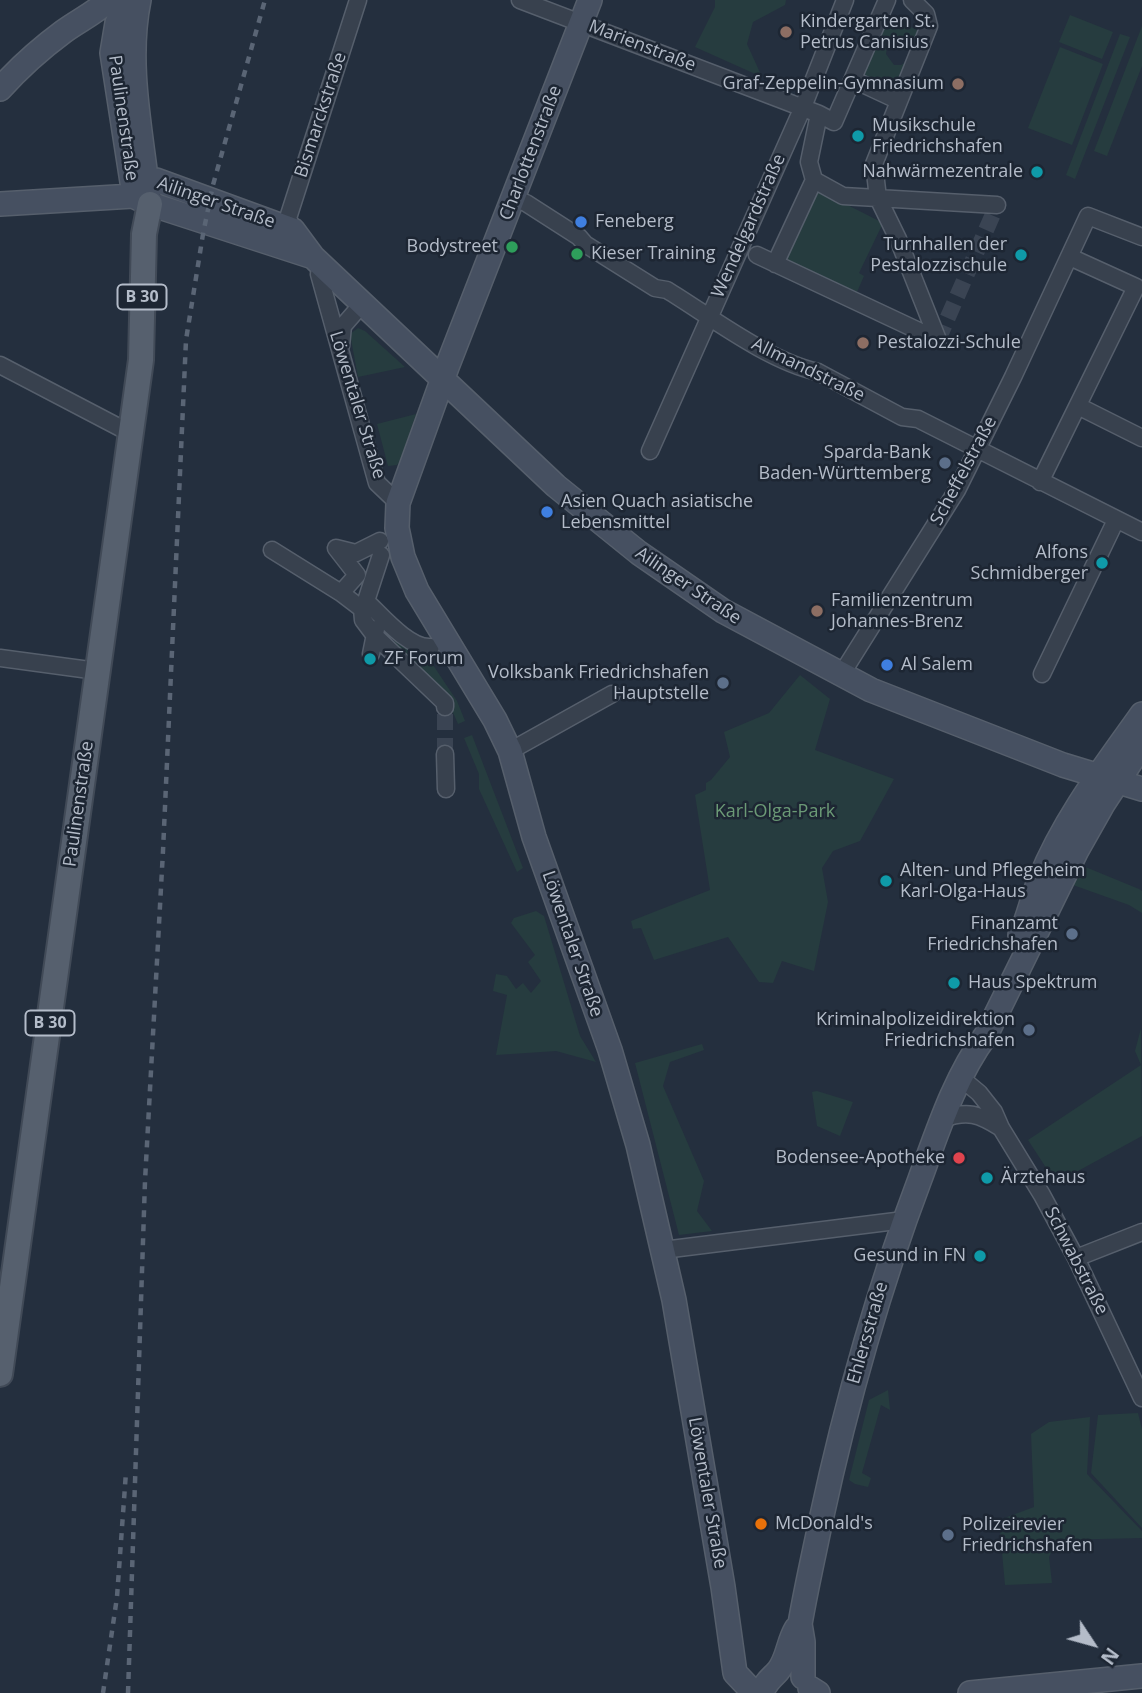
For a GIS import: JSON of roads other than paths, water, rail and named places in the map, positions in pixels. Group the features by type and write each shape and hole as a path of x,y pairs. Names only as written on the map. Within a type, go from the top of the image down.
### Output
{"main road":[{"name":"Paulinenstraße","path":"0,1374 141,360 143,193"}],"street":[{"path":"0,89 18,69 64,31 87,7 109,0"},
{"name":"Paulinenstraße","path":"127,0 117,23 112,53 143,193"},
{"name":"Paulinenstraße","path":"139,0 134,23 134,60 143,193"},
{"name":"Bismarckstraße","path":"293,230 288,218 358,0"},
{"name":"Marienstraße","path":"520,0 819,114"},
{"name":"Charlottenstraße","path":"398,503 590,0"},
{"name":"Wendelgardstraße","path":"650,451 803,107 845,0"},
{"path":"775,264 814,180 809,162 819,114 834,122 887,0"},
{"path":"757,255 937,340 898,239 878,198 874,164 929,26 926,14 912,0"},
{"path":"87,7 117,23"},
{"name":"B 30","path":"117,23 122,28 134,60"},
{"path":"854,80 899,101"},
{"name":"Ailinger Straße","path":"318,262 143,193 156,180 293,230 318,262 556,486 656,566 723,611 871,690 941,718 1142,789"},
{"path":"814,180 844,196 997,205"},
{"path":"0,204 143,193"},
{"name":"Allmandstraße","path":"513,198 526,203 579,237 584,244 655,288 667,290 742,338 803,369 818,372 902,417 918,419 978,448 1142,532"},
{"name":"Scheffelstraße","path":"841,675 957,490 1088,216 1142,237"},
{"path":"1040,482 1136,287 1070,257"},
{"name":"Löwentaler Straße","path":"318,262 340,354 377,482 398,503 397,528 403,557 417,591 495,720 510,751 534,837 610,1050 638,1145 663,1250 686,1369 733,1657 765,1685"},
{"path":"340,354 343,326 363,303"},
{"path":"0,365 130,433"},
{"path":"1079,406 1142,438"},
{"path":"1042,674 1115,520"},
{"path":"341,593 357,575 337,548 356,553 381,548 366,601 405,638 426,648 431,647"},
{"path":"272,550 362,609 363,620 445,707"},
{"path":"371,654 376,633"},
{"path":"0,658 97,671"},
{"path":"510,751 612,694"},
{"path":"1108,779 1142,714"},
{"path":"1108,779 1142,745"},
{"path":"445,754 446,789"},
{"name":"Ehlersstraße","path":"810,1688 800,1624 832,1467 877,1300 942,1118 972,1054 975,1031 1026,922 1040,879 1060,840 1108,779"},
{"name":"Schwabstraße","path":"961,1078 979,1093 994,1112 1042,1195 1137,1374 1142,1398"},
{"path":"942,1118 956,1114 981,1115 1001,1128"},
{"path":"663,1250 904,1220"},
{"path":"1076,1258 1142,1232"},
{"name":"Ehlersstraße","path":"765,1685 787,1653 790,1639 800,1624"},
{"name":"Ehlersstraße","path":"765,1685 791,1671 810,1688"},
{"path":"970,1693 1101,1686 1142,1676"}],"tunnel":[{"path":"938,340 997,205"},
{"path":"445,707 445,754"}],"railway":[{"path":"128,1693 145,1181 186,340 213,185 265,0"},
{"path":"103,1693 117,1597 126,1472"}],"place":[{"name":"Kindergarten St. Petrus Canisius","path":"786,32"},
{"name":"Graf-Zeppelin-Gymnasium","path":"958,84"},
{"name":"Musikschule Friedrichshafen","path":"858,136"},
{"name":"Nahwärmezentrale","path":"1037,172"},
{"name":"Feneberg","path":"581,222"},
{"name":"Bodystreet","path":"512,247"},
{"name":"Kieser Training","path":"577,254"},
{"name":"Turnhallen der Pestalozzischule","path":"1021,255"},
{"name":"Pestalozzi-Schule","path":"863,343"},
{"name":"Sparda-Bank Baden-Württemberg","path":"945,463"},
{"name":"Asien Quach asiatische Lebensmittel","path":"547,512"},
{"name":"Alfons Schmidberger","path":"1102,563"},
{"name":"Familienzentrum Johannes-Brenz","path":"817,611"},
{"name":"ZF Forum","path":"370,659"},
{"name":"Al Salem","path":"887,665"},
{"name":"Volksbank Friedrichshafen Hauptstelle","path":"723,683"},
{"name":"Alten- und Pflegeheim Karl-Olga-Haus","path":"886,881"},
{"name":"Finanzamt Friedrichshafen","path":"1072,934"},
{"name":"Haus Spektrum","path":"954,983"},
{"name":"Kriminalpolizeidirektion Friedrichshafen","path":"1029,1030"},
{"name":"Bodensee-Apotheke","path":"959,1158"},
{"name":"Ärztehaus","path":"987,1178"},
{"name":"Gesund in FN","path":"980,1256"},
{"name":"McDonald's","path":"761,1524"},
{"name":"Polizeirevier Friedrichshafen","path":"948,1535"}],"park label":[{"name":"Karl-Olga-Park","path":"775,812"}]}
